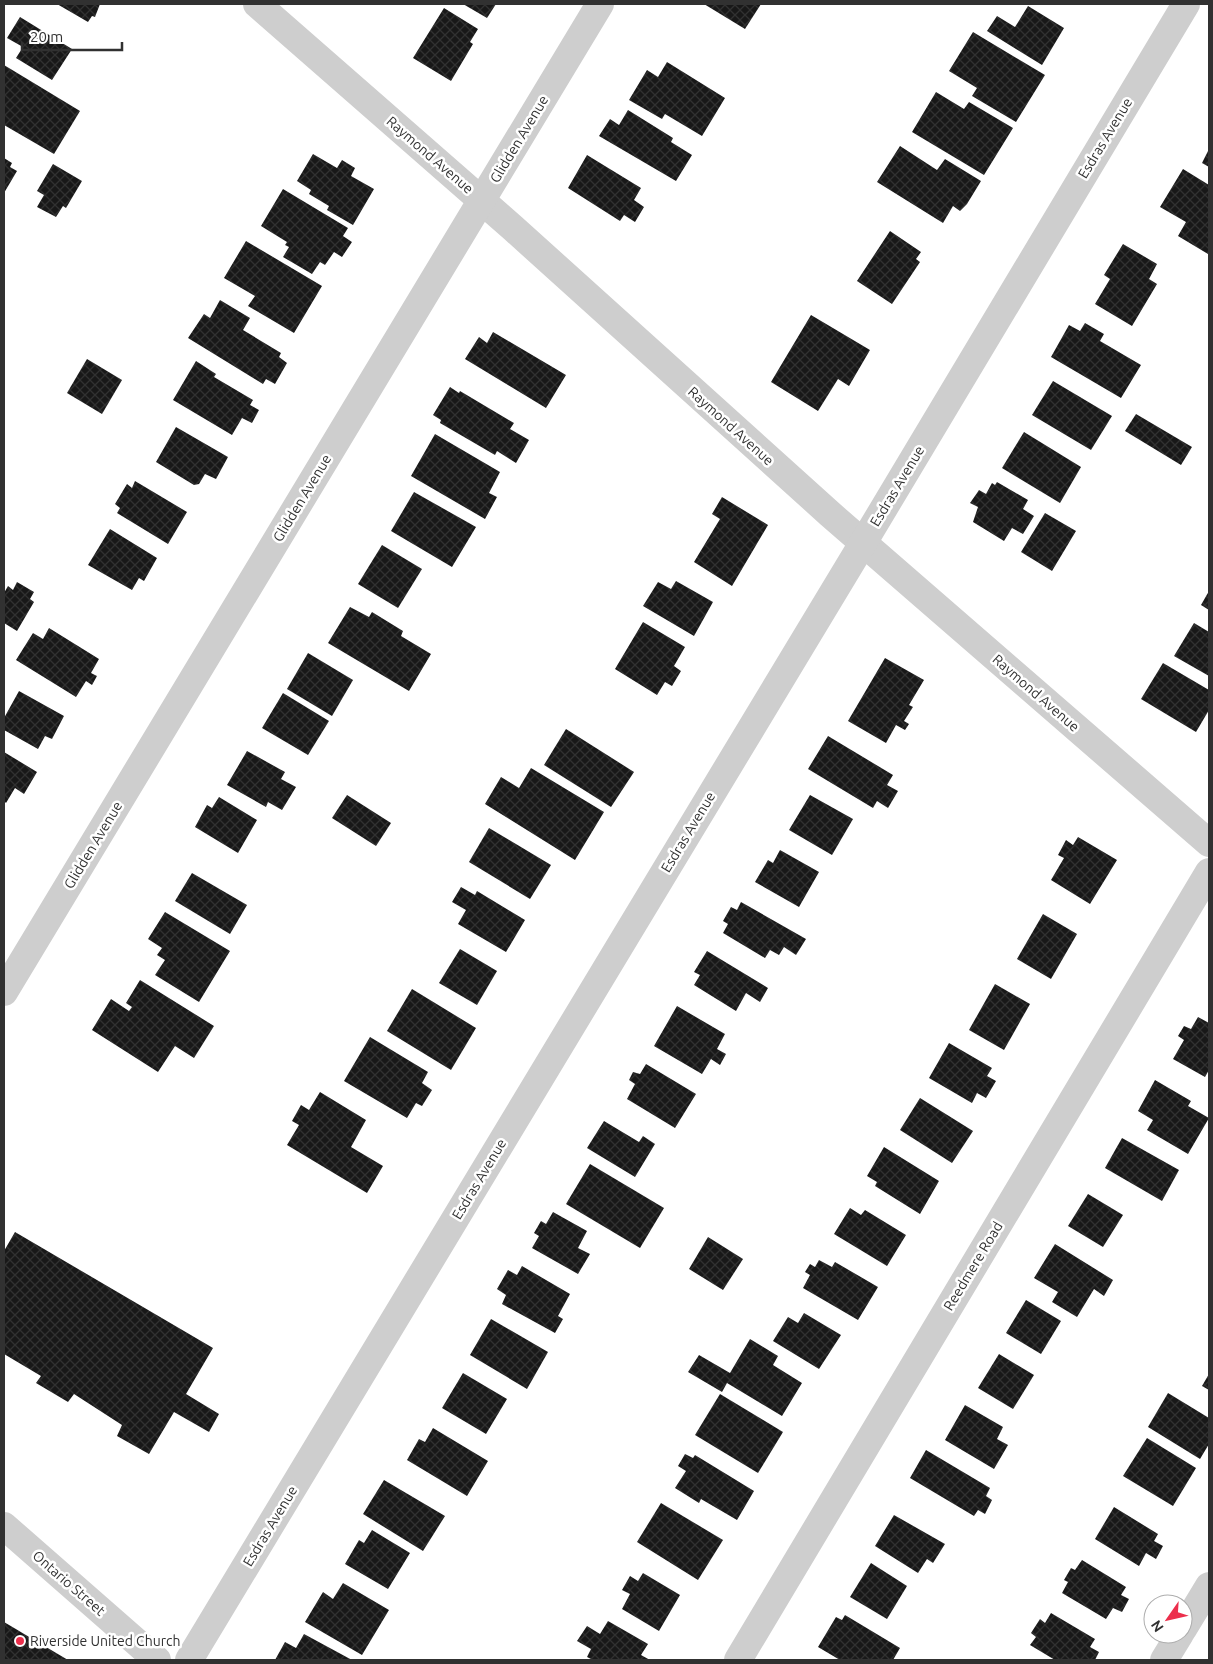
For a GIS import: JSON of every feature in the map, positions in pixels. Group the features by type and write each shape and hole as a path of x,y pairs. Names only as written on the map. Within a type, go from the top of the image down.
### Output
{"street":[{"name":"Raymond Avenue","path":"257,4 482,201 863,544 1209,844"},
{"name":"Glidden Avenue","path":"4,992 600,4"},
{"name":"Esdras Avenue","path":"189,1660 863,544 1186,4"},
{"name":"Reedmere Road","path":"738,1660 1209,872"},
{"name":"Ontario Street","path":"4,1526 157,1660"},
{"path":"1193,1612 1209,1586"},
{"path":"1164,1660 1174,1644"}],"building":[{"path":"57,4 100,4 95,17 92,16 88,22"},
{"path":"463,4 496,4 487,18"},
{"path":"704,4 761,4 745,29"},
{"path":"1028,6 1064,28 1042,65 987,31 997,16 1015,27"},
{"path":"444,8 478,29 470,42 473,44 451,81 413,58"},
{"path":"20,17 72,49 52,80 16,58 23,47 7,38"},
{"path":"973,32 1045,75 1016,122 972,96 977,88 949,71"},
{"path":"667,62 725,98 702,136 665,114 662,119 629,100 647,70 658,77"},
{"path":"4,65 80,111 54,154 4,125"},
{"path":"936,92 964,109 969,102 1013,128 984,175 912,132"},
{"path":"628,110 673,138 671,142 692,155 676,181 599,136 610,119 619,125"},
{"path":"900,146 937,170 945,159 981,181 967,204 960,211 953,206 943,223 877,182"},
{"path":"1209,149 1209,167 1202,163"},
{"path":"313,154 337,168 342,160 355,168 351,176 374,189 353,225 327,210 329,206 309,194 311,190 297,181"},
{"path":"587,155 641,188 634,200 644,207 635,222 624,215 620,221 568,188"},
{"path":"4,158 12,163 10,167 17,171 4,193"},
{"path":"53,164 82,181 66,208 63,206 56,217 37,207 44,195 37,191"},
{"path":"1183,169 1209,185 1208,254 1178,236 1186,222 1160,207"},
{"path":"283,189 348,228 343,236 352,242 342,257 334,252 325,265 320,262 312,274 283,257 289,247 285,245 287,242 261,226"},
{"path":"890,231 921,252 916,259 920,262 892,304 857,281"},
{"path":"246,241 322,286 294,333 248,306 255,296 224,278"},
{"path":"1123,244 1157,264 1149,279 1157,284 1132,326 1095,304 1110,279 1104,275"},
{"path":"220,300 250,318 243,330 281,353 279,357 287,363 275,384 266,379 263,384 188,338 204,314 210,318"},
{"path":"811,315 870,350 849,386 838,379 818,411 771,382"},
{"path":"1085,323 1104,334 1100,341 1141,365 1121,398 1051,357 1069,325 1080,331"},
{"path":"493,332 566,375 546,408 465,359 479,337 487,343"},
{"path":"87,359 122,380 102,414 67,393"},
{"path":"196,361 216,374 214,377 253,400 250,405 259,410 252,423 242,418 232,435 173,400"},
{"path":"1053,381 1112,416 1091,450 1032,415"},
{"path":"450,387 514,423 510,429 529,440 516,463 497,451 495,455 440,423 441,420 433,415"},
{"path":"1136,414 1192,447 1181,465 1125,431"},
{"path":"176,427 228,457 216,479 205,474 199,484 194,485 156,462"},
{"path":"1024,432 1081,467 1060,503 1002,468"},
{"path":"435,434 500,472 489,493 497,497 485,519 411,476"},
{"path":"135,481 187,512 168,544 117,513 120,508 115,504 127,484 132,488"},
{"path":"997,482 1028,500 1023,509 1034,516 1023,534 1012,528 1004,541 973,522 978,507 970,503 979,490 986,494 992,483 995,485"},
{"path":"414,492 476,527 452,567 391,531"},
{"path":"722,497 768,525 732,586 694,562 720,519 712,514"},
{"path":"1045,513 1076,531 1052,571 1021,552"},
{"path":"110,529 157,558 144,581 139,578 132,590 88,565"},
{"path":"382,545 422,569 398,608 358,584"},
{"path":"676,581 713,602 694,636 643,606 658,582 671,589"},
{"path":"17,582 34,592 30,599 34,602 17,631 4,623 4,593 8,586 13,590"},
{"path":"1209,591 1209,610 1201,605"},
{"path":"350,607 369,617 372,612 403,631 401,636 431,654 409,691 328,643"},
{"path":"643,622 685,647 674,666 681,671 672,686 665,682 657,695 615,669"},
{"path":"1194,623 1209,632 1209,676 1174,656"},
{"path":"49,628 99,659 91,673 97,676 92,685 86,681 76,697 16,660 33,633 43,639"},
{"path":"308,653 353,680 332,716 287,689"},
{"path":"885,658 924,680 909,705 913,707 904,721 909,724 905,730 896,725 886,743 848,721"},
{"path":"1163,663 1209,690 1209,710 1196,732 1141,699"},
{"path":"19,691 64,716 52,739 45,736 38,749 4,730 4,718"},
{"path":"283,693 329,721 308,755 262,728"},
{"path":"566,729 634,772 611,807 544,765"},
{"path":"828,736 893,775 887,785 898,791 888,808 877,801 873,808 808,769"},
{"path":"247,751 285,772 281,779 296,787 282,810 268,802 266,807 227,785"},
{"path":"4,752 37,772 24,794 15,788 6,803 4,801"},
{"path":"531,768 604,812 575,860 485,804 501,777 519,788"},
{"path":"347,795 391,823 376,846 332,818"},
{"path":"810,795 853,819 832,855 789,830"},
{"path":"219,797 257,820 238,853 195,827 207,805 212,808"},
{"path":"489,828 551,865 530,899 469,862"},
{"path":"1078,837 1117,860 1090,904 1051,880 1064,858 1058,855 1066,840 1073,845"},
{"path":"780,850 819,872 799,907 755,882 768,860 773,863"},
{"path":"192,873 247,905 230,934 175,901"},
{"path":"461,887 475,895 477,891 525,920 506,952 458,924 466,910 452,902"},
{"path":"741,902 806,939 796,955 784,947 779,955 770,950 765,958 723,933 728,924 723,921 731,907 737,910"},
{"path":"165,912 230,951 199,1002 155,975 165,960 157,955 162,948 148,939"},
{"path":"1043,914 1077,934 1051,979 1017,959"},
{"path":"460,949 497,971 477,1005 439,983"},
{"path":"707,951 768,988 760,1002 746,993 736,1011 694,985 700,975 694,972"},
{"path":"140,980 214,1026 194,1058 175,1046 158,1072 92,1030 111,999 129,1011 132,1007 126,1003"},
{"path":"995,984 1030,1004 1004,1050 969,1030"},
{"path":"412,989 476,1028 451,1070 387,1031"},
{"path":"677,1006 725,1034 717,1049 726,1054 720,1065 711,1059 702,1074 654,1046"},
{"path":"1198,1017 1209,1023 1209,1070 1205,1077 1173,1059 1184,1040 1178,1036 1184,1026 1191,1029"},
{"path":"370,1037 428,1072 422,1083 432,1090 422,1106 416,1103 407,1118 344,1081"},
{"path":"949,1043 992,1068 987,1076 996,1081 986,1098 977,1093 972,1103 929,1078"},
{"path":"646,1064 696,1094 675,1128 627,1099 635,1084 629,1080 633,1072 640,1074"},
{"path":"1155,1080 1191,1101 1188,1106 1209,1118 1188,1154 1147,1130 1153,1120 1138,1111"},
{"path":"320,1092 366,1120 351,1147 383,1166 367,1193 287,1145 299,1125 292,1121 301,1105 309,1110"},
{"path":"920,1098 973,1131 952,1163 900,1130"},
{"path":"604,1121 639,1142 643,1136 655,1144 635,1177 587,1148"},
{"path":"1122,1138 1179,1170 1162,1201 1105,1168"},
{"path":"884,1147 939,1181 920,1214 875,1186 877,1182 867,1176"},
{"path":"590,1164 664,1208 640,1248 566,1204"},
{"path":"1088,1194 1123,1215 1103,1247 1068,1226"},
{"path":"850,1208 861,1215 865,1210 906,1235 887,1266 834,1234"},
{"path":"553,1212 587,1231 578,1248 590,1254 578,1274 532,1248 539,1236 534,1233 541,1221 546,1224"},
{"path":"15,1232 213,1348 186,1394 219,1414 209,1432 174,1412 149,1454 117,1436 122,1425 74,1394 68,1402 36,1383 41,1376 4,1354 4,1251"},
{"path":"708,1237 743,1259 723,1290 689,1269"},
{"path":"1055,1244 1113,1280 1104,1296 1094,1289 1077,1317 1052,1302 1058,1292 1034,1278"},
{"path":"819,1260 832,1267 835,1262 878,1287 858,1320 803,1288 810,1275 805,1272 810,1264 815,1267"},
{"path":"522,1266 570,1294 558,1316 563,1319 555,1333 502,1304 506,1295 497,1289 508,1270 517,1275"},
{"path":"1026,1300 1061,1321 1041,1354 1006,1333"},
{"path":"804,1313 841,1335 819,1369 773,1341 788,1317 798,1323"},
{"path":"491,1319 548,1352 527,1389 470,1355"},
{"path":"750,1339 778,1356 773,1365 802,1383 782,1416 727,1383 722,1392 688,1372 699,1355 730,1373"},
{"path":"999,1354 1034,1375 1013,1409 978,1388"},
{"path":"463,1373 507,1399 486,1434 442,1408"},
{"path":"1209,1374 1209,1390 1202,1386"},
{"path":"1168,1393 1209,1418 1209,1444 1200,1459 1148,1427"},
{"path":"720,1394 783,1432 758,1473 695,1435"},
{"path":"965,1405 1003,1427 997,1439 1008,1445 994,1469 945,1440"},
{"path":"433,1428 488,1461 467,1496 407,1460 419,1439 425,1442"},
{"path":"1147,1438 1196,1468 1173,1506 1123,1476"},
{"path":"926,1450 990,1488 986,1496 992,1500 985,1514 978,1510 974,1516 910,1478"},
{"path":"685,1454 693,1458 695,1455 754,1491 737,1520 701,1499 699,1503 675,1488 686,1471 678,1466"},
{"path":"384,1480 445,1516 423,1551 363,1514"},
{"path":"661,1503 723,1540 698,1580 637,1542"},
{"path":"1114,1507 1158,1534 1154,1541 1163,1546 1156,1559 1146,1553 1139,1566 1095,1539"},
{"path":"894,1515 945,1544 933,1563 927,1559 918,1573 875,1546"},
{"path":"372,1530 410,1553 388,1589 345,1564 359,1540 364,1543"},
{"path":"1082,1560 1126,1587 1121,1595 1129,1599 1122,1612 1113,1608 1106,1619 1062,1593 1068,1582 1064,1580 1071,1568 1075,1570"},
{"path":"871,1563 907,1586 887,1619 850,1597"},
{"path":"643,1573 680,1595 659,1631 622,1609 630,1594 622,1590 630,1576 638,1581"},
{"path":"343,1583 389,1610 362,1655 305,1622 323,1592 333,1599"},
{"path":"1051,1613 1095,1639 1090,1647 1099,1652 1095,1660 1055,1660 1030,1645 1036,1637 1031,1633 1040,1619 1045,1623"},
{"path":"845,1615 900,1648 893,1660 840,1660 818,1647 836,1617 842,1620"},
{"path":"608,1621 648,1644 641,1655 650,1660 593,1660 587,1657 591,1649 577,1641 587,1626 600,1634"},
{"name":"Riverside United Church","path":"4,1622 68,1660 4,1660"},
{"path":"304,1634 352,1660 275,1660 285,1642 296,1648"}],"place":[{"name":"Riverside United Church","path":"20,1641"}]}
